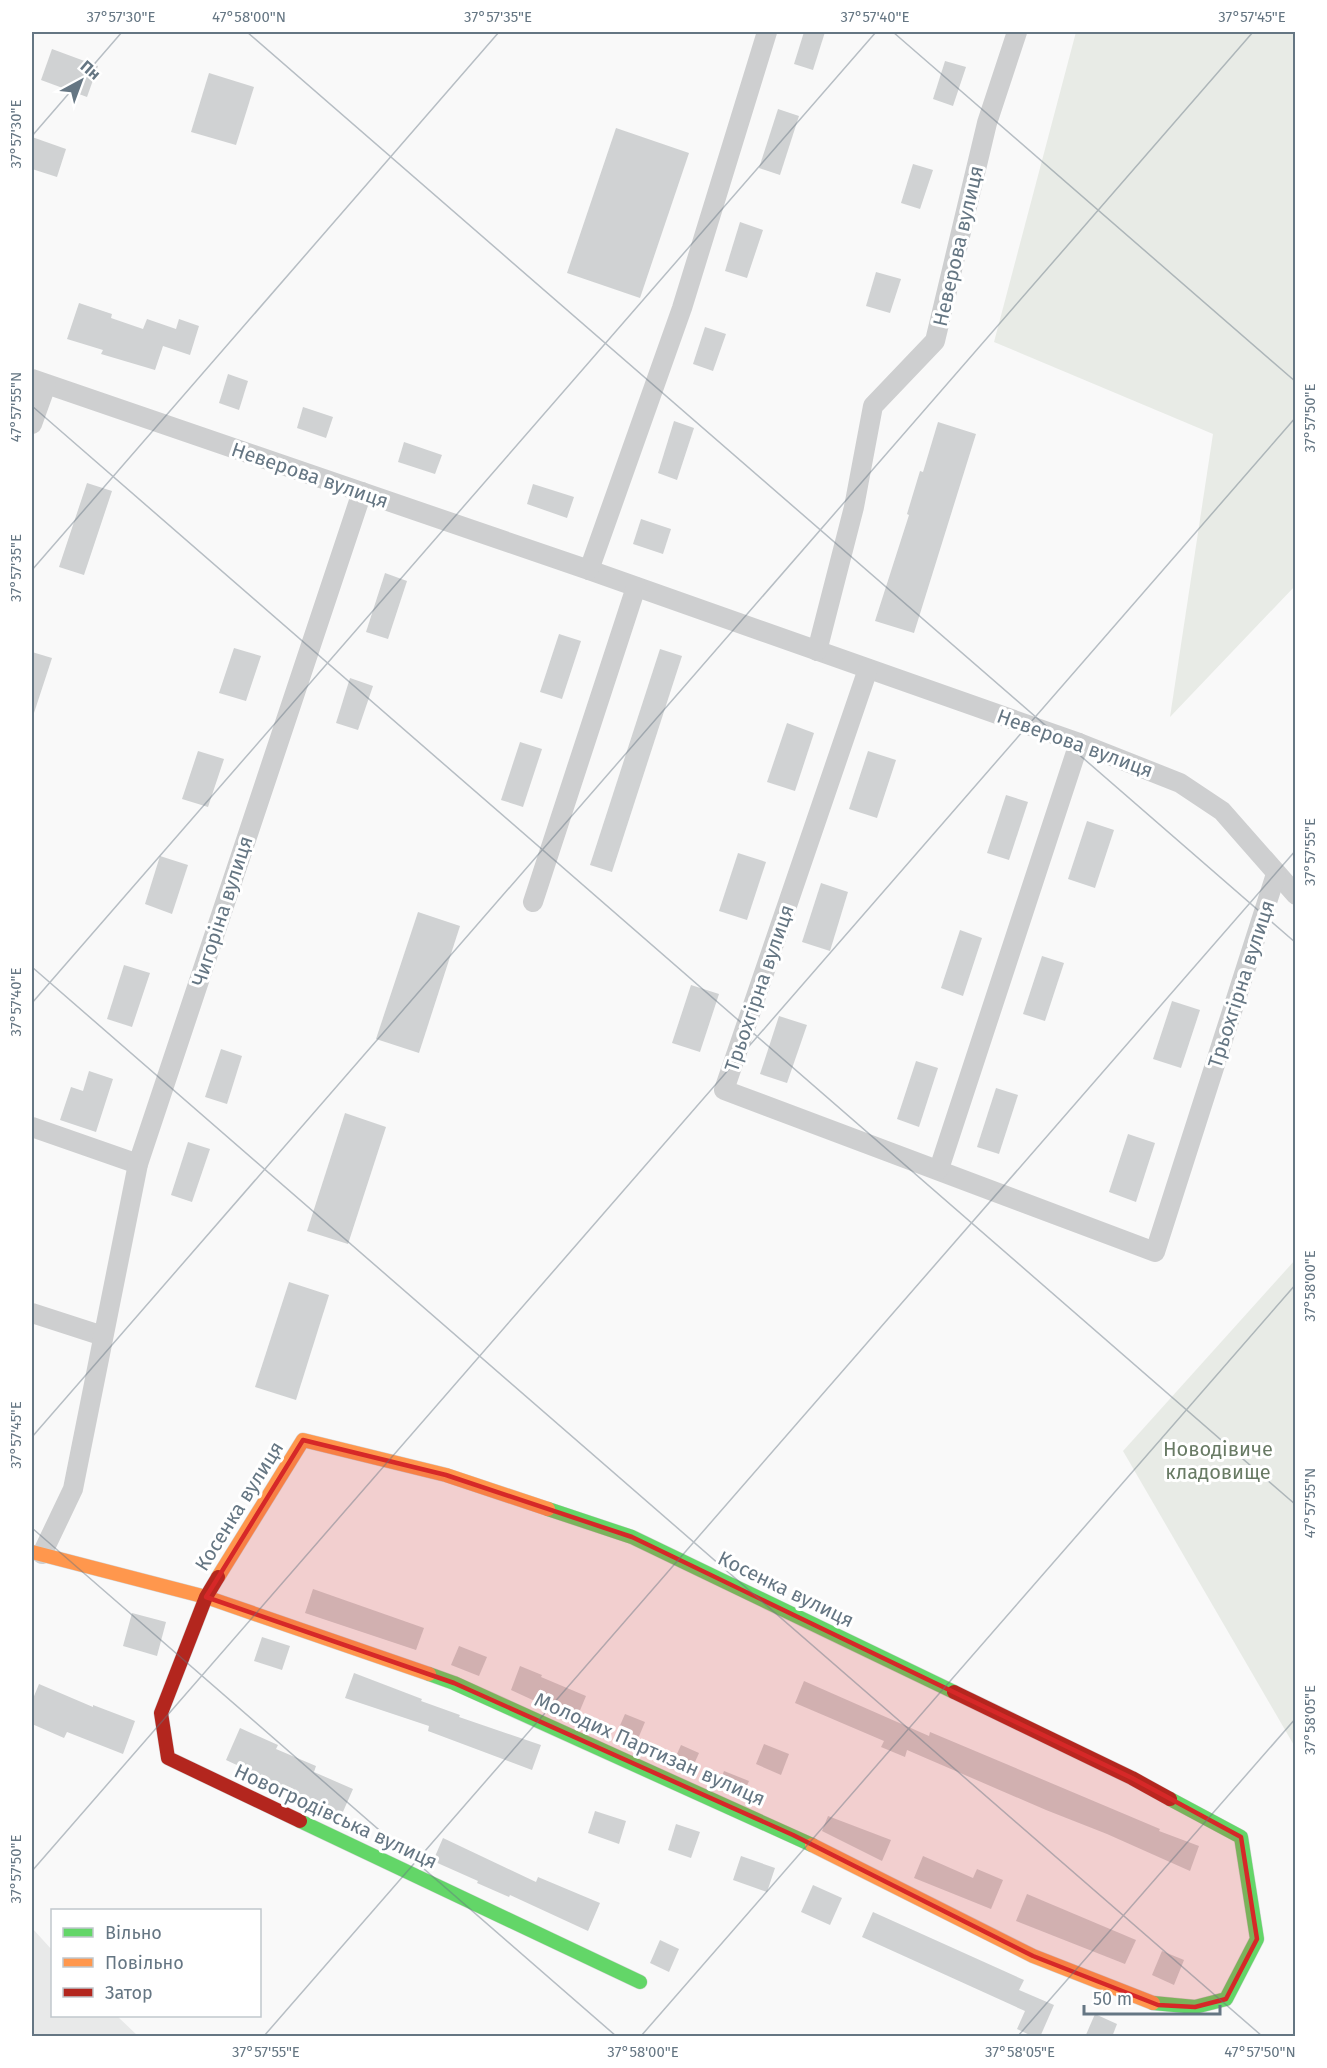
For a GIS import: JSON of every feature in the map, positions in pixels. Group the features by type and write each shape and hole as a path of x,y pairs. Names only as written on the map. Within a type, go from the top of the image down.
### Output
{"street":[{"path":"589,570 682,308 767,32"},
{"name":"Неверова вулиця","path":"817,651 854,507 873,406 935,341 987,123 1017,32"},
{"path":"32,424 39,382"},
{"name":"Неверова вулиця","path":"39,382 589,570 1079,743 1180,783 1222,811 1296,895"},
{"name":"Чигоріна вулиця","path":"37,1553 74,1489 138,1164 362,492"},
{"path":"533,902 636,587"},
{"name":"Трьохгірна вулиця","path":"868,669 724,1090 1155,1252 1276,874"},
{"path":"939,1169 1079,743"},
{"path":"32,1127 138,1164"},
{"path":"32,1313 104,1336"},
{"name":"Косенка вулиця","path":"206,1597 303,1440 446,1475 632,1537 1132,1778 1241,1837 1257,1939 1226,1999"},
{"name":"Молодих Партизан вулиця","path":"37,1553 206,1597 454,1683 794,1835 1033,1956 1158,2005 1195,2007 1226,1999"},
{"name":"Новогродівська вулиця","path":"206,1597 160,1713 168,1758 640,1982"}],"highlighted area":[{"path":"303,1440 446,1475 632,1537 1132,1778 1241,1837 1257,1939 1226,1999 1195,2007 1158,2005 1033,1956 793,1835 454,1683 206,1597"}],"shaded area":[{"path":"32,1928 51,1949 51,2017 118,2017 138,2036 32,2036"}],"green space":[{"path":"1076,32 1295,32 1295,586 1170,717 1213,434 994,342"},
{"name":"Новодівиче кладовище","path":"1295,1260 1295,1747 1123,1451"}],"building":[{"path":"804,32 825,32 813,70 794,64"},
{"path":"52,49 98,66 87,97 41,80"},
{"path":"945,61 966,67 953,106 933,99"},
{"path":"209,73 254,87 236,145 191,132"},
{"path":"778,109 799,116 780,175 759,168"},
{"path":"616,128 689,153 640,298 567,273"},
{"path":"32,137 66,149 57,177 32,169"},
{"path":"913,164 933,170 920,209 901,203"},
{"path":"740,222 763,230 747,278 725,271"},
{"path":"876,272 901,279 890,313 866,306"},
{"path":"79,303 112,314 111,318 143,329 147,319 176,329 179,319 199,326 190,355 163,346 155,370 101,354 103,350 67,339"},
{"path":"705,327 726,334 713,371 693,364"},
{"path":"228,374 248,381 239,410 219,403"},
{"path":"303,407 333,417 326,438 297,428"},
{"path":"674,421 694,428 677,480 658,473"},
{"path":"938,422 976,434 914,633 875,621 909,515 907,514 920,471 923,472"},
{"path":"404,442 442,455 435,474 398,462"},
{"path":"87,483 112,491 84,575 59,567"},
{"path":"533,484 574,497 567,518 527,504"},
{"path":"641,519 671,529 663,554 633,544"},
{"path":"385,573 407,581 388,639 366,632"},
{"path":"559,634 581,641 562,699 540,692"},
{"path":"234,648 261,656 246,701 219,693"},
{"path":"660,649 682,656 612,872 590,865"},
{"path":"32,652 52,658 34,713 32,712"},
{"path":"350,678 373,686 358,730 336,723"},
{"path":"787,723 814,733 795,791 767,782"},
{"path":"520,742 542,749 523,807 501,800"},
{"path":"198,751 224,759 208,807 182,799"},
{"path":"868,751 896,760 877,818 849,809"},
{"path":"1006,795 1028,802 1009,860 987,853"},
{"path":"1087,821 1114,830 1095,888 1068,879"},
{"path":"738,853 766,862 747,920 719,911"},
{"path":"160,856 188,865 172,914 145,904"},
{"path":"821,883 848,892 830,951 802,942"},
{"path":"418,912 460,926 419,1053 376,1039"},
{"path":"960,930 982,938 963,996 941,988"},
{"path":"1042,956 1064,963 1045,1021 1023,1014"},
{"path":"124,965 150,973 132,1027 107,1019"},
{"path":"691,985 719,994 700,1052 672,1043"},
{"path":"1172,1001 1200,1010 1181,1068 1153,1059"},
{"path":"779,1016 807,1025 787,1083 760,1074"},
{"path":"221,1049 242,1056 227,1104 205,1097"},
{"path":"916,1061 938,1068 919,1127 897,1119"},
{"path":"89,1071 113,1079 96,1132 60,1120 71,1087 83,1091"},
{"path":"996,1088 1018,1095 999,1154 977,1147"},
{"path":"345,1113 386,1127 348,1244 307,1231"},
{"path":"1128,1134 1155,1143 1136,1202 1109,1192"},
{"path":"188,1142 210,1149 192,1202 171,1195"},
{"path":"289,1282 329,1295 296,1400 255,1387"},
{"path":"313,1589 424,1628 416,1650 305,1613"},
{"path":"132,1613 166,1622 157,1656 123,1646"},
{"path":"262,1637 290,1646 282,1670 254,1661"},
{"path":"459,1646 487,1657 479,1676 451,1665"},
{"path":"520,1666 586,1696 576,1720 511,1690"},
{"path":"354,1673 422,1699 421,1701 460,1715 459,1717 541,1745 532,1770 428,1731 429,1726 345,1698"},
{"path":"804,1681 929,1736 930,1732 1199,1846 1190,1871 907,1750 905,1757 881,1747 884,1741 795,1703"},
{"path":"39,1684 93,1707 93,1705 135,1721 123,1754 67,1732 64,1738 32,1724 32,1701"},
{"path":"625,1714 645,1722 635,1746 615,1737"},
{"path":"240,1728 278,1745 276,1749 316,1766 314,1772 353,1789 342,1814 226,1760"},
{"path":"764,1744 789,1754 781,1775 756,1764"},
{"path":"681,1745 699,1753 691,1771 673,1763"},
{"path":"724,1771 749,1781 743,1795 719,1784"},
{"path":"595,1811 626,1821 619,1844 588,1833"},
{"path":"828,1816 891,1840 882,1861 822,1831"},
{"path":"676,1824 700,1832 691,1858 668,1850"},
{"path":"443,1838 536,1882 538,1877 600,1903 588,1931 510,1895 509,1897 477,1883 478,1881 433,1861"},
{"path":"741,1856 775,1868 767,1892 733,1880"},
{"path":"923,1856 973,1878 977,1869 1003,1880 991,1909 914,1878"},
{"path":"813,1885 842,1898 830,1925 801,1912"},
{"path":"1027,1894 1136,1940 1125,1964 1016,1921"},
{"path":"873,1912 1024,1980 1019,1990 1054,2005 1040,2037 1034,2037 1017,2029 1025,2011 862,1937"},
{"path":"660,1940 679,1949 669,1972 650,1963"},
{"path":"1162,1951 1184,1960 1174,1985 1152,1975"},
{"path":"1095,2014 1117,2024 1112,2037 1085,2037"}],"traffic: fast":[{"path":"548,1509 632,1537 954,1692"},
{"path":"429,1674 454,1683 812,1845"},
{"path":"1153,2003 1195,2007 1226,1999 1257,1939 1241,1837 1170,1799"},
{"path":"300,1821 640,1982"}],"traffic: slow":[{"path":"218,1577 303,1440 446,1475 548,1509"},
{"path":"32,1552 206,1597 429,1674"},
{"path":"812,1845 1033,1956 1153,2003"}],"traffic: jam":[{"path":"218,1577 206,1597 161,1713 168,1758 300,1821"},
{"path":"954,1692 1132,1778 1170,1799"}]}
